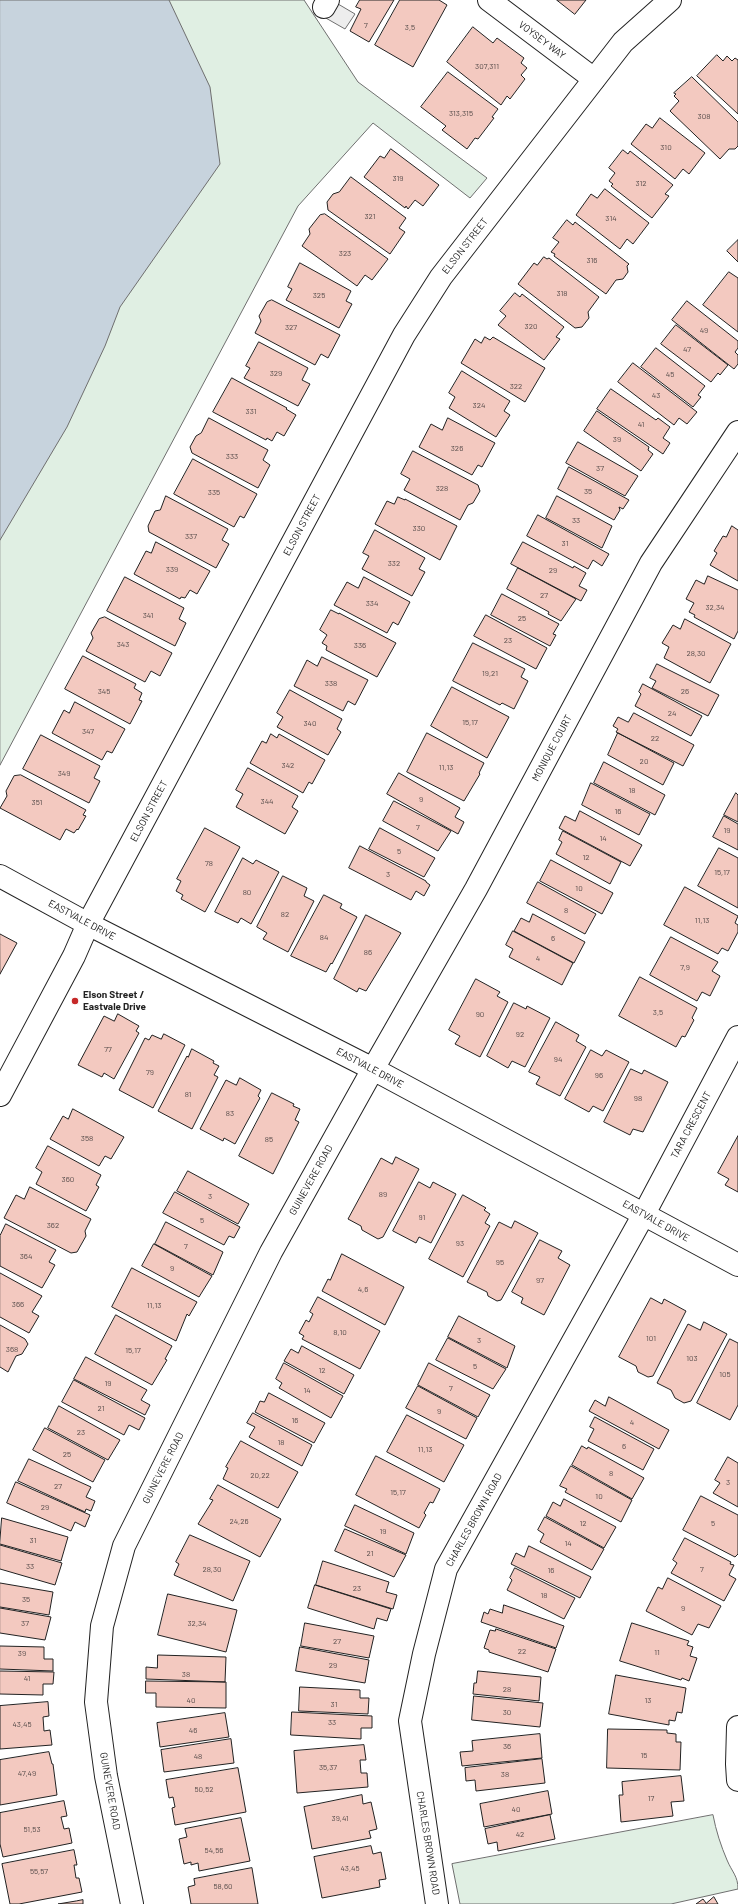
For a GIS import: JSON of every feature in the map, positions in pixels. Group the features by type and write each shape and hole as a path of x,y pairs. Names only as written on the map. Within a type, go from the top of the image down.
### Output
{"street":[{"name":"VOYSEY WAY","path":"489,0 594,79"},
{"name":"ELSON STREET","path":"0,1095 74,956 88,924 404,335 441,277 623,42 670,0"},
{"name":"MONIQUE COURT","path":"372,1069 476,889 651,563 738,432"},
{"name":"EASTVALE DRIVE","path":"0,876 88,924 372,1069 644,1214 738,1266"},
{"name":"TARA CRESCENT","path":"644,1214 738,1037"},
{"name":"GUINEVERE ROAD","path":"132,1904 106,1776 96,1702 102,1626 124,1546 271,1252 372,1069"},
{"name":"CHARLES BROWN ROAD","path":"437,1904 410,1721 424,1654 446,1569 644,1214"},
{"path":"738,1728 736,1764 738,1780"}],"green space":[{"path":"0,0 304,0 358,82 487,178 470,198 373,123 298,206 0,765"},
{"path":"713,1815 721,1844 736,1877 738,1889 671,1904 460,1904 452,1864"}],"shaded area":[{"path":"0,0 169,0 210,87 220,164 120,307 105,346 67,427 0,540"},
{"path":"333,1 355,14 345,29 324,17"}],"building":[{"path":"360,0 394,0 369,42 350,31 361,9 356,7"},
{"path":"400,0 439,0 447,5 413,67 375,45"},
{"path":"557,0 586,0 575,14"},
{"path":"473,27 493,43 497,38 524,58 521,63 527,68 521,75 525,79 510,99 507,96 501,105 447,62"},
{"path":"717,55 723,61 727,56 732,61 735,58 738,60 738,114 697,76"},
{"path":"448,72 498,109 492,117 494,118 478,139 475,138 467,149 442,130 446,126 421,107"},
{"path":"692,77 738,122 738,146 735,149 729,149 720,159 670,111 679,101 674,96 676,94 674,93"},
{"path":"660,118 705,153 689,174 683,169 675,179 631,144 646,124 652,128"},
{"path":"391,149 439,185 423,206 415,200 408,209 406,206 405,208 364,177 380,156 384,158"},
{"path":"623,150 628,154 630,151 673,185 665,194 669,196 652,218 611,186 613,184 609,181 615,173 609,168"},
{"path":"351,177 406,218 399,228 405,232 390,254 328,210 327,202 333,194 339,192"},
{"path":"605,189 649,223 633,244 627,239 620,249 576,215 591,194 597,198"},
{"path":"325,214 388,259 372,280 365,275 357,286 302,246 310,234 309,229 320,215"},
{"path":"567,220 573,225 575,222 629,264 627,266 628,272 623,279 616,280 606,294 554,256 555,254 551,252 559,242 553,238"},
{"path":"738,240 738,262 727,251"},
{"path":"544,257 547,259 549,258 599,297 588,312 589,318 582,327 575,328 518,284 534,263 537,265"},
{"path":"300,263 351,291 346,301 352,304 339,328 286,300 292,289 288,287"},
{"path":"729,272 738,278 738,332 703,305"},
{"path":"515,293 520,297 522,294 564,327 556,337 560,339 544,360 498,325 506,316 500,311"},
{"path":"272,300 340,335 328,358 321,354 315,365 255,333 261,321 259,316 267,302"},
{"path":"687,301 738,341 738,348 735,352 738,355 738,364 734,369 672,320"},
{"path":"676,325 728,365 720,375 718,373 711,382 661,344"},
{"path":"485,337 490,340 493,337 545,368 525,402 461,363 475,339 481,343"},
{"path":"259,342 308,368 302,380 310,384 298,406 244,378 250,368 246,366"},
{"path":"656,348 705,386 698,395 701,397 693,407 641,367"},
{"path":"633,363 697,412 687,424 679,418 674,425 618,382"},
{"path":"462,371 510,401 504,411 510,415 496,437 449,408 455,397 449,393"},
{"path":"232,378 287,408 286,409 296,415 284,436 277,432 272,441 267,438 266,440 213,412"},
{"path":"611,389 656,420 658,418 670,427 663,438 670,443 663,454 597,409"},
{"path":"597,411 649,447 648,450 653,454 641,471 584,431"},
{"path":"209,418 268,450 263,460 270,465 258,488 192,453 190,447 196,436 201,433"},
{"path":"448,418 495,443 482,467 478,465 472,475 419,447 431,424 442,430"},
{"path":"578,442 638,476 625,496 566,463"},
{"path":"413,451 478,485 480,491 473,503 468,505 460,520 404,490 410,479 401,474"},
{"path":"193,459 257,494 244,518 240,516 234,527 174,494"},
{"path":"569,467 629,500 623,509 619,507 620,510 614,520 558,489"},
{"path":"166,496 228,529 222,540 229,544 216,568 149,532 148,526 155,511 160,510"},
{"path":"557,496 612,526 602,548 546,518"},
{"path":"398,497 405,499 457,526 440,560 375,524 387,501 394,504"},
{"path":"538,515 609,554 602,566 593,560 588,569 527,536"},
{"path":"732,526 738,530 738,581 710,565 717,553 714,551 723,536 726,537"},
{"path":"375,530 425,558 419,569 425,572 412,596 362,569 369,556 363,553"},
{"path":"156,542 210,571 197,594 190,590 185,598 181,597 180,599 134,574 146,551 151,553"},
{"path":"523,542 573,568 574,566 586,573 579,586 587,590 581,601 511,564"},
{"path":"518,568 576,599 561,621 548,614 549,612 507,589"},
{"path":"708,576 738,590 738,631 734,639 694,617 695,615 689,612 694,603 686,599 696,580 704,584"},
{"path":"125,577 184,608 179,619 186,623 175,646 107,611"},
{"path":"364,577 410,602 398,625 393,622 387,633 334,605 347,582 358,588"},
{"path":"502,594 559,624 553,634 556,635 550,646 491,615"},
{"path":"331,610 396,643 377,677 326,650 327,646 322,643 327,635 320,630"},
{"path":"486,615 547,648 536,669 474,636"},
{"path":"105,617 172,653 160,676 151,671 145,682 86,651 93,638 91,633 99,619"},
{"path":"685,619 731,644 710,683 664,658 669,647 662,643 673,625 680,629"},
{"path":"473,643 525,669 521,677 528,681 514,709 502,703 500,705 453,681"},
{"path":"83,656 136,684 134,688 142,693 139,700 142,701 130,724 65,689"},
{"path":"322,657 368,680 355,705 348,701 343,711 294,686 307,660 317,666"},
{"path":"657,664 719,695 708,716 652,688 656,681 650,678"},
{"path":"643,684 702,716 691,736 635,706 641,694 639,692"},
{"path":"452,687 509,717 487,758 431,726"},
{"path":"290,690 342,719 337,729 341,732 328,755 277,727 283,717 277,713"},
{"path":"75,702 125,729 112,753 107,751 102,760 52,733 64,710 69,713"},
{"path":"634,713 694,745 683,766 616,732 618,729 613,726 618,717 628,722"},
{"path":"427,733 484,763 479,773 480,774 464,801 407,772"},
{"path":"618,733 674,763 663,785 608,755"},
{"path":"271,734 277,738 279,734 325,760 312,784 309,782 303,793 250,763 262,741 266,743"},
{"path":"41,735 100,766 94,778 100,781 89,803 23,769"},
{"path":"604,762 665,795 655,815 594,783"},
{"path":"248,768 298,796 292,807 298,811 285,834 236,807 243,794 236,790"},
{"path":"399,773 460,808 455,817 464,822 458,834 387,794"},
{"path":"21,775 86,810 83,815 86,816 78,830 77,829 74,833 66,829 60,840 0,808 7,796 6,791 14,776"},
{"path":"591,783 650,814 639,835 582,805"},
{"path":"736,793 738,795 738,822 724,815"},
{"path":"394,801 451,831 438,851 383,821"},
{"path":"580,811 642,845 630,866 559,828 565,816 575,821"},
{"path":"724,816 738,824 738,850 713,837"},
{"path":"205,828 240,847 205,912 181,899 183,895 176,891 181,881 177,879"},
{"path":"380,828 435,858 424,877 369,849"},
{"path":"563,831 621,862 610,884 556,854 562,842 559,840"},
{"path":"360,846 426,881 430,885 424,896 416,891 411,900 349,868"},
{"path":"719,848 738,858 738,908 698,886"},
{"path":"243,858 253,864 256,860 279,872 251,924 241,918 238,923 215,912"},
{"path":"551,860 613,893 602,914 540,881"},
{"path":"283,876 307,888 304,896 314,901 288,952 263,939 267,933 257,927"},
{"path":"538,882 596,914 585,934 527,903"},
{"path":"685,887 738,916 735,923 738,925 738,932 728,951 722,948 718,954 664,925"},
{"path":"324,895 342,904 340,908 357,917 332,964 331,963 326,972 291,956"},
{"path":"533,914 585,942 574,963 514,931 521,918 529,922"},
{"path":"366,915 401,933 366,991 359,988 357,992 334,979"},
{"path":"513,931 573,963 562,985 509,957 513,949 506,945"},
{"path":"0,934 17,943 0,974"},
{"path":"671,937 718,962 712,971 720,976 710,996 702,992 697,1001 650,975"},
{"path":"640,977 697,1008 692,1018 694,1020 685,1037 682,1036 676,1047 619,1016"},
{"path":"476,979 500,992 497,996 508,1002 480,1057 455,1044 460,1036 449,1030"},
{"path":"514,1003 526,1009 527,1006 550,1018 525,1067 512,1061 508,1068 487,1056"},
{"path":"118,1014 139,1026 136,1031 139,1033 114,1079 104,1073 102,1077 78,1065 104,1016 114,1021"},
{"path":"556,1022 579,1035 576,1041 586,1047 560,1096 536,1084 540,1077 529,1072"},
{"path":"164,1034 185,1045 153,1108 119,1090 145,1038 149,1040 152,1035 161,1039"},
{"path":"192,1049 214,1061 213,1063 219,1066 214,1075 218,1077 192,1129 158,1111"},
{"path":"591,1050 602,1056 606,1050 629,1062 603,1111 593,1106 589,1112 565,1099"},
{"path":"631,1069 642,1074 644,1070 668,1082 643,1132 633,1129 630,1135 604,1122"},
{"path":"240,1078 261,1090 258,1096 260,1098 235,1144 224,1138 223,1141 200,1129 226,1080 236,1085"},
{"path":"272,1093 294,1104 293,1106 300,1109 295,1120 299,1122 273,1174 239,1156"},
{"path":"73,1109 124,1137 111,1159 105,1156 99,1166 50,1139 63,1116 68,1119"},
{"path":"738,1136 738,1192 725,1185 729,1179 718,1173"},
{"path":"48,1146 101,1175 96,1185 99,1187 86,1211 36,1184 42,1172 36,1168"},
{"path":"396,1157 419,1169 383,1237 378,1239 362,1230 361,1226 348,1219 381,1158 392,1164"},
{"path":"188,1171 249,1204 238,1224 177,1191"},
{"path":"419,1182 430,1188 433,1182 456,1194 431,1243 419,1237 416,1243 393,1231"},
{"path":"30,1187 91,1219 85,1231 86,1236 77,1252 71,1253 4,1218 16,1195 24,1199"},
{"path":"175,1192 240,1227 234,1238 229,1236 224,1245 163,1213"},
{"path":"463,1195 486,1208 484,1210 490,1214 485,1223 490,1226 463,1277 429,1259"},
{"path":"515,1221 538,1233 501,1300 497,1301 488,1296 487,1292 467,1282 499,1222 511,1228"},
{"path":"166,1222 223,1252 213,1275 155,1244"},
{"path":"6,1224 56,1250 49,1262 55,1265 42,1288 0,1266 0,1236"},
{"path":"540,1240 562,1251 558,1258 570,1265 544,1315 521,1303 523,1298 512,1292"},
{"path":"154,1244 212,1276 199,1297 142,1266"},
{"path":"342,1254 404,1287 385,1325 322,1291 328,1279 330,1280"},
{"path":"132,1268 197,1302 189,1316 187,1314 176,1341 112,1307"},
{"path":"0,1273 42,1296 32,1312 39,1316 29,1333 0,1317"},
{"path":"318,1297 380,1331 360,1369 302,1339 304,1336 299,1333 306,1320 309,1322 313,1314 310,1312"},
{"path":"651,1298 662,1304 664,1299 686,1311 653,1376 648,1377 638,1372 636,1366 619,1357"},
{"path":"116,1315 172,1346 165,1359 167,1360 152,1385 95,1354"},
{"path":"459,1316 515,1346 507,1368 448,1337"},
{"path":"704,1322 727,1334 691,1401 684,1403 675,1398 671,1390 657,1383 688,1324 700,1330"},
{"path":"0,1325 25,1339 28,1344 22,1354 16,1356 8,1372 0,1367"},
{"path":"448,1338 506,1369 493,1389 436,1360"},
{"path":"730,1339 738,1343 738,1405 730,1420 697,1403"},
{"path":"302,1346 354,1375 344,1394 284,1361 291,1349 298,1353"},
{"path":"86,1357 147,1390 141,1400 150,1405 145,1415 74,1379"},
{"path":"284,1363 343,1396 331,1418 279,1388 282,1383 276,1379"},
{"path":"429,1363 490,1395 478,1417 418,1385"},
{"path":"74,1380 145,1418 139,1430 129,1425 124,1435 62,1402"},
{"path":"418,1386 477,1418 466,1439 406,1408"},
{"path":"269,1393 325,1423 314,1443 255,1412 260,1401 264,1402"},
{"path":"609,1397 669,1430 659,1449 589,1411 595,1400 605,1406"},
{"path":"59,1406 120,1440 108,1460 48,1428"},
{"path":"253,1413 312,1445 302,1466 249,1437 255,1427 247,1423"},
{"path":"407,1415 464,1445 444,1482 387,1452"},
{"path":"595,1417 654,1449 643,1470 588,1441 594,1429 590,1427"},
{"path":"45,1428 105,1460 93,1482 33,1450"},
{"path":"241,1441 298,1472 278,1508 223,1479 228,1468 226,1467"},
{"path":"582,1446 587,1449 588,1447 644,1478 632,1499 572,1465"},
{"path":"376,1456 440,1489 433,1503 430,1502 424,1513 426,1515 419,1528 356,1495"},
{"path":"728,1457 738,1463 738,1507 713,1493 720,1483 715,1480"},
{"path":"29,1459 91,1487 86,1497 95,1501 91,1511 86,1509 85,1512 18,1481"},
{"path":"571,1466 632,1500 621,1522 565,1492 567,1489 560,1486"},
{"path":"16,1482 90,1515 85,1527 75,1522 71,1531 7,1503"},
{"path":"218,1485 281,1519 260,1557 198,1524 213,1500 210,1499"},
{"path":"701,1496 738,1515 738,1554 735,1557 683,1530"},
{"path":"564,1499 616,1527 604,1548 546,1516 553,1502 560,1506"},
{"path":"355,1505 414,1533 406,1554 345,1526"},
{"path":"545,1517 604,1549 592,1570 540,1542 544,1534 538,1530"},
{"path":"2,1518 68,1537 61,1561 0,1544"},
{"path":"345,1529 406,1555 394,1577 335,1551"},
{"path":"190,1535 250,1561 233,1601 174,1575 179,1564 176,1562"},
{"path":"685,1538 734,1565 729,1575 736,1579 724,1601 671,1573 677,1563 673,1560"},
{"path":"0,1545 62,1563 55,1585 0,1569"},
{"path":"529,1546 591,1577 580,1598 511,1564 516,1553 524,1557"},
{"path":"323,1561 389,1582 386,1592 397,1595 393,1609 316,1585"},
{"path":"515,1568 575,1598 564,1619 507,1590 512,1580 510,1578"},
{"path":"668,1578 721,1606 709,1628 698,1624 692,1635 646,1611 658,1587 662,1589"},
{"path":"0,1583 53,1592 49,1615 0,1607"},
{"path":"315,1585 391,1609 387,1621 377,1618 374,1629 308,1608"},
{"path":"168,1594 237,1610 226,1652 158,1635"},
{"path":"504,1605 564,1626 556,1648 481,1622 484,1612 488,1614 490,1609 502,1613"},
{"path":"0,1608 51,1617 45,1640 0,1633"},
{"path":"305,1623 374,1636 369,1658 301,1646"},
{"path":"632,1623 689,1641 687,1645 693,1647 690,1656 697,1658 689,1681 682,1678 681,1680 620,1661"},
{"path":"496,1629 556,1649 548,1672 489,1652 489,1650 484,1648 490,1630 495,1631"},
{"path":"0,1646 44,1647 44,1659 53,1659 53,1671 0,1669"},
{"path":"300,1647 369,1660 365,1683 296,1671"},
{"path":"158,1655 226,1657 225,1682 146,1679 146,1667 157,1668"},
{"path":"0,1671 54,1672 53,1684 43,1684 43,1695 0,1694"},
{"path":"478,1671 541,1677 539,1701 473,1694 474,1683 476,1683"},
{"path":"616,1675 686,1688 682,1713 677,1712 675,1721 669,1720 669,1725 609,1714"},
{"path":"146,1681 226,1682 226,1708 156,1707 156,1693 146,1693"},
{"path":"300,1687 360,1690 360,1698 369,1698 368,1714 299,1711"},
{"path":"474,1696 543,1703 540,1727 472,1720"},
{"path":"48,1702 49,1716 43,1717 44,1731 50,1730 52,1745 0,1749 0,1706"},
{"path":"292,1712 372,1716 372,1728 361,1728 361,1739 291,1735"},
{"path":"225,1713 229,1737 160,1747 157,1723"},
{"path":"608,1729 667,1730 667,1733 676,1734 676,1742 681,1742 680,1770 607,1768"},
{"path":"540,1734 542,1758 462,1766 460,1752 473,1751 472,1741"},
{"path":"231,1739 234,1763 164,1772 161,1750"},
{"path":"364,1745 366,1760 360,1760 361,1773 367,1773 368,1787 297,1793 294,1751"},
{"path":"49,1752 53,1764 57,1795 0,1805 0,1760"},
{"path":"542,1759 545,1783 476,1791 475,1780 466,1781 465,1768"},
{"path":"238,1768 246,1812 175,1825 172,1808 175,1807 173,1797 169,1798 166,1780"},
{"path":"681,1776 684,1801 671,1802 673,1816 621,1822 619,1795 623,1795 622,1782"},
{"path":"548,1791 552,1814 484,1827 480,1804"},
{"path":"362,1795 363,1804 371,1802 377,1829 369,1831 371,1838 312,1849 304,1807"},
{"path":"64,1801 67,1816 61,1817 64,1829 69,1828 72,1843 3,1857 0,1844 0,1813"},
{"path":"550,1815 555,1839 498,1851 497,1842 488,1844 485,1829"},
{"path":"241,1818 250,1861 199,1871 198,1863 191,1865 191,1862 184,1864 179,1839 187,1837 185,1829"},
{"path":"371,1846 373,1854 381,1852 386,1879 379,1880 380,1887 322,1898 314,1857"},
{"path":"74,1850 77,1865 74,1865 76,1878 79,1878 82,1892 19,1904 10,1904 2,1864"},
{"path":"252,1868 258,1904 191,1904 188,1887 195,1885 194,1879"},
{"path":"714,1897 718,1904 696,1904 703,1899 706,1903"},
{"path":"83,1900 83,1904 58,1904 76,1901"}],"place":[{"name":"Elson Street / Eastvale Drive","path":"75,1001"}]}
